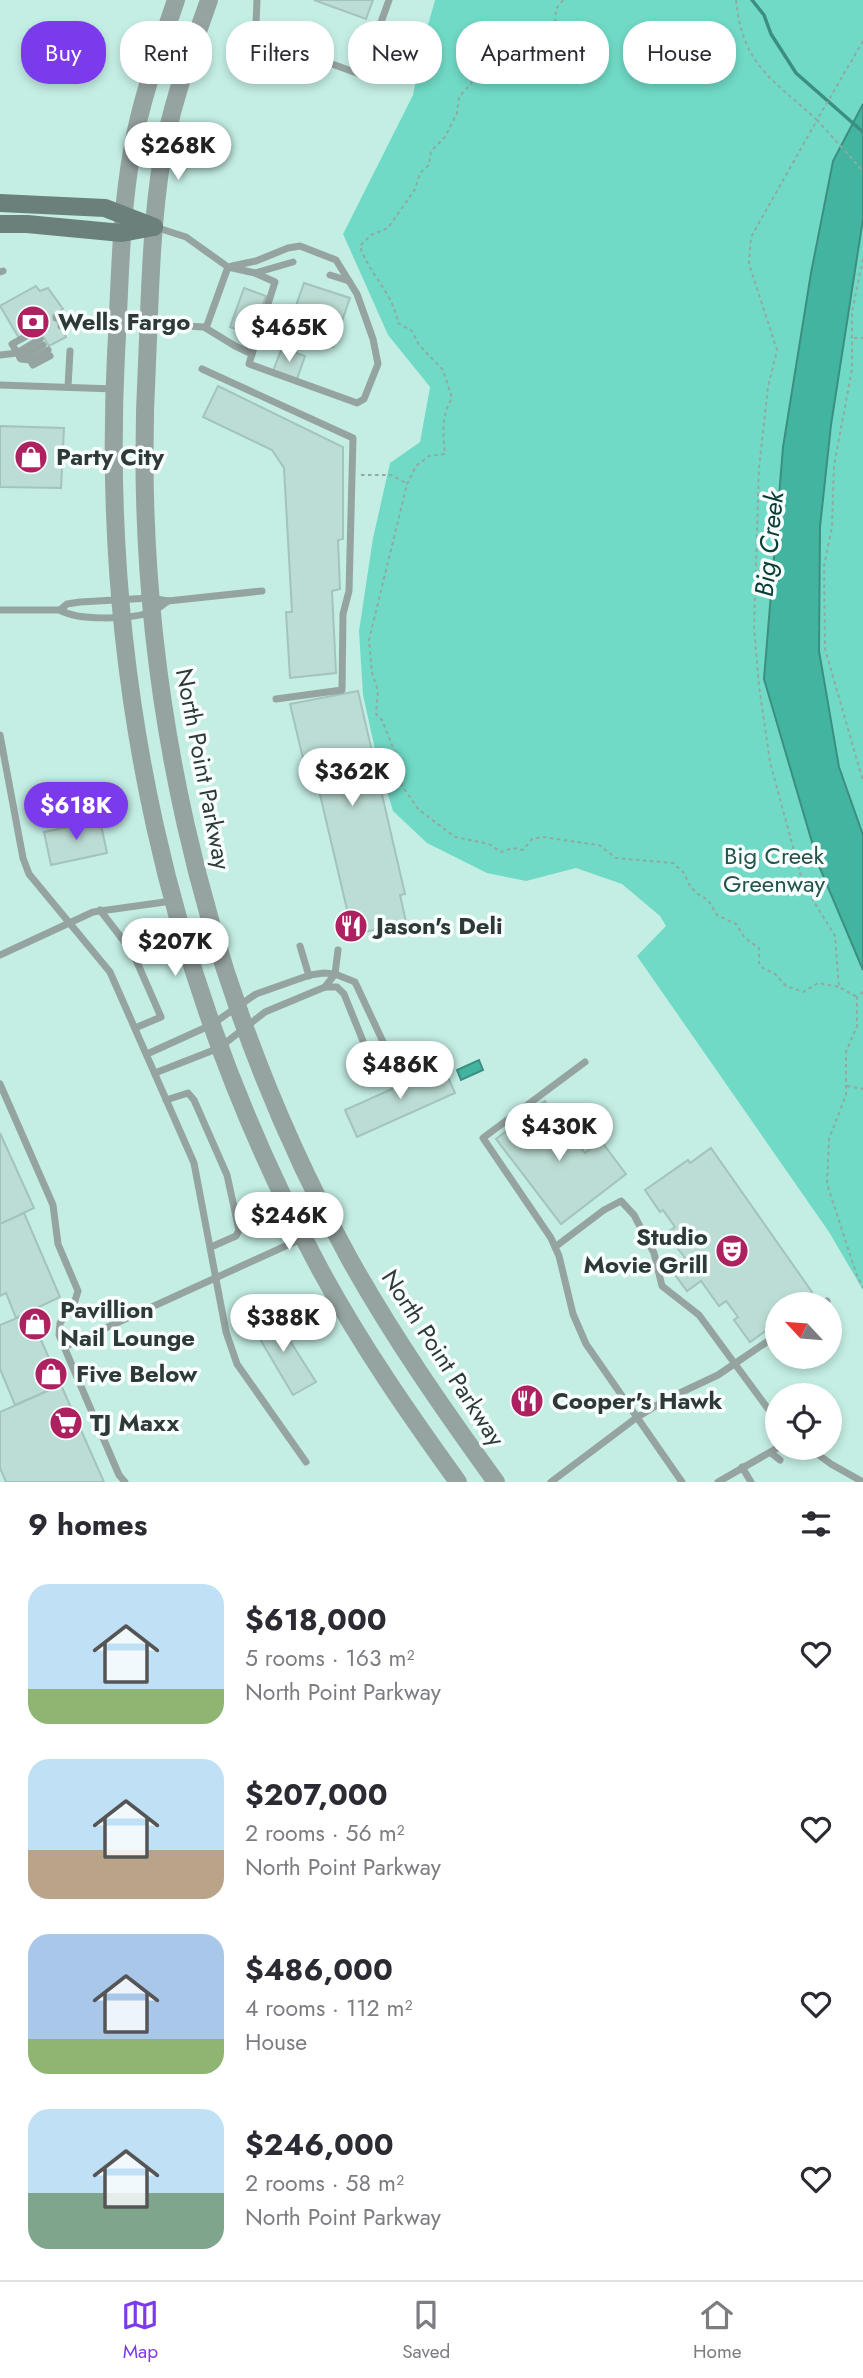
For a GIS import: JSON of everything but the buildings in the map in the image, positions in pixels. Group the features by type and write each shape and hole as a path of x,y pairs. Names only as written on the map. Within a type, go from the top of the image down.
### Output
{"main road":[{"path":"0,203 105,208 154,227"},
{"path":"0,224 122,233 154,227"}],"street":[{"path":"176,0 141,109 132,151 123,213 114,389 113,477 120,608 140,758 172,901 219,1048 265,1160 303,1238 346,1315 389,1385 458,1482"},
{"name":"North Point Parkway","path":"209,0 181,78 162,156 154,227 149,324 144,477 157,604 164,713 179,795 202,892 238,1007 293,1147 350,1259 415,1368 496,1482"}],"lane":[{"path":"254,1 256,24 267,40 362,75 389,0"},
{"path":"154,227 186,237 228,267 255,273 275,282"},
{"path":"228,267 300,246 336,260 357,294 373,339 378,364 365,399 357,403 248,364 282,265"},
{"path":"255,273 293,262"},
{"path":"206,328 228,267"},
{"path":"330,275 349,281"},
{"path":"149,324 206,328 252,354"},
{"path":"0,355 42,343 31,362 16,351"},
{"path":"68,349 68,387"},
{"path":"202,369 353,438 349,591 343,614 342,690 276,699"},
{"path":"0,386 114,389"},
{"path":"0,610 60,610 67,615 262,591"},
{"path":"60,610 67,604 120,608 157,604"},
{"path":"0,735 29,874 110,972 194,1163 226,1332 237,1364 306,1462"},
{"path":"0,955 100,911 172,901"},
{"path":"100,911 132,953 161,1017 135,1028"},
{"path":"300,946 309,976"},
{"path":"155,1073 219,1048 265,1012 325,986 335,974 338,950"},
{"path":"146,1054 211,1025 256,994 324,973 335,974 355,982 384,1044 402,1055 396,1068 376,1075 365,1071 367,1051 344,994 337,987 325,986"},
{"path":"367,1051 384,1044"},
{"path":"585,1062 483,1138 551,1238 586,1344 680,1479"},
{"path":"0,1084 52,1205 58,1244 78,1291 74,1304 60,1324 59,1335 119,1475 125,1482"},
{"path":"166,1100 188,1093 194,1100 227,1175 239,1230 236,1236 211,1247"},
{"path":"555,1247 604,1210 621,1201 634,1215 654,1253 662,1286 699,1315 765,1404"},
{"path":"64,1348 303,1238"},
{"path":"551,1482 636,1418 667,1399 701,1385 765,1343"},
{"path":"718,1482 765,1456"},
{"path":"826,1460 863,1482"},
{"path":"742,1467 751,1482"}],"path":[{"path":"562,0 556,9 555,33 548,38 546,51 522,70 498,75 484,74 474,80 459,97 457,113 445,137 431,150 429,165 420,173 415,189 402,208 388,228 371,235 359,246 364,261 378,277 387,299 396,311 398,323 412,331 419,345 443,370 452,398 447,406 442,428 445,454 429,456 416,466 407,484 369,640 372,673 377,691 376,714 382,720 402,762 402,786 419,810 455,837 489,844 501,852 513,848 523,850 532,839 542,837 600,845 616,858 673,863 685,874 696,893 708,900 718,915 736,924 745,938 759,948 761,967 775,974 786,986 803,992 818,983 839,987 857,997"},
{"path":"736,0 744,42 761,69 837,139 863,171"},
{"path":"839,987 835,936 803,884 770,762 759,686 754,627 759,468 768,387 777,350 749,264 751,237 863,41"},
{"path":"863,259 852,312 852,369 834,466 832,527 824,566 825,649 863,780"},
{"path":"853,338 863,338"},
{"path":"352,475 391,475 407,484"},
{"path":"857,997 863,992"},
{"path":"857,997 857,1026 846,1052 846,1095 830,1139 827,1184 863,1289"},
{"path":"846,1086 863,1089"}],"shaded area":[{"path":"0,0 435,0 429,21 348,21 348,84 415,84 413,95 343,234 388,335 430,387 420,442 390,463 373,538 363,695 658,848 863,1155 863,1482 0,1482"},
{"path":"863,104 863,219 831,425 820,527 819,651 839,767 863,835 863,970 819,866 764,679 783,447 811,273 833,161"},
{"path":"479,1060 483,1070 461,1080 457,1070"}],"green space":[{"name":"Big Creek Greenway","path":"435,0 863,0 863,1290 829,1232 637,956 666,926 660,916 622,884 576,868 526,881 487,873 427,843 393,811 376,754 363,695 359,631 373,538 390,463 420,442 430,387 388,335 343,234 413,95 415,84 442,84 442,21 429,21"}],"waterway":[{"path":"752,0 764,15 771,34 796,73 863,132"}],"place":[{"name":"Wells Fargo","path":"33,322"},
{"name":"Party City","path":"31,457"},
{"name":"Jason's Deli","path":"351,926"},
{"name":"Studio Movie Grill","path":"732,1251"},
{"name":"Pavillion Nail Lounge","path":"35,1324"},
{"name":"Five Below","path":"51,1374"},
{"name":"Cooper's Hawk","path":"527,1401"},
{"name":"TJ Maxx","path":"66,1423"}],"water label":[{"name":"Big Creek","path":"769,544"}]}
